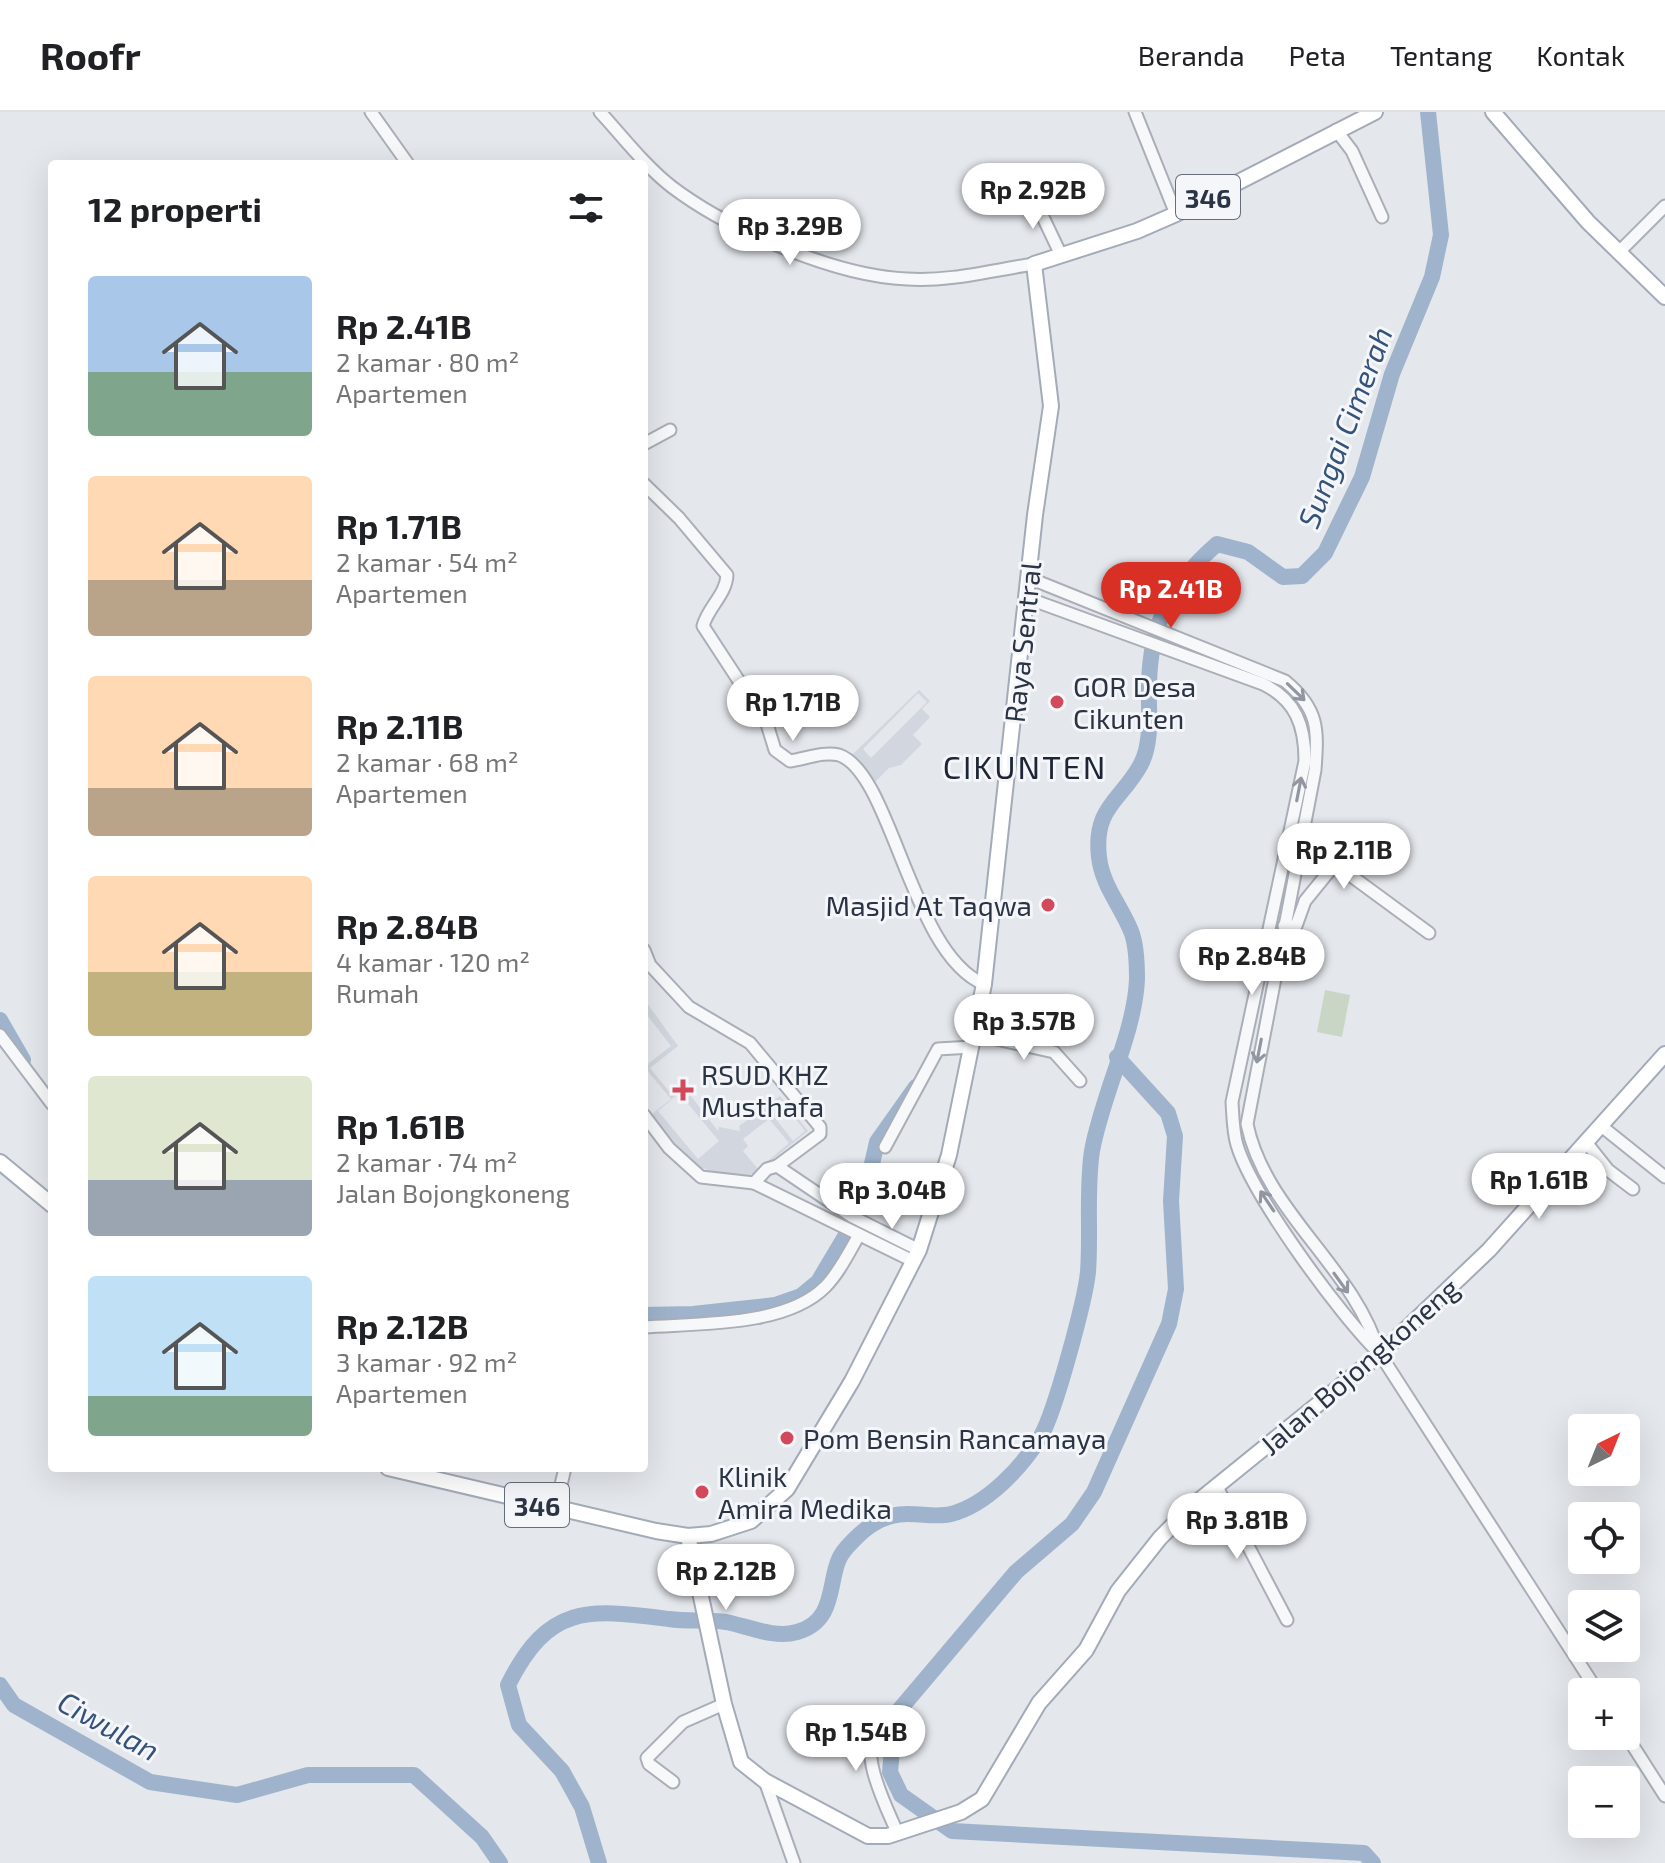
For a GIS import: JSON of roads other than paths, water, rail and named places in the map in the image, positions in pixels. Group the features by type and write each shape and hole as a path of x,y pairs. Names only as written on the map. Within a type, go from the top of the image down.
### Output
{"main road":[{"name":"346","path":"1034,264 1137,231 1176,214 1343,122 1375,112"},
{"path":"1493,112 1618,253 1665,297"},
{"name":"Raya Sentral","path":"688,1536 711,1534 751,1521 787,1489 847,1391 916,1256 949,1155 984,984 1051,406 1034,264"},
{"name":"Jalan Bojongkoneng","path":"688,1536 724,1704 741,1762 765,1781 857,1832 879,1837 973,1806 991,1790 1039,1703 1086,1650 1131,1573 1170,1528 1380,1354 1489,1250 1665,1054"},
{"path":"0,1162 48,1202"},
{"name":"346","path":"404,1472 555,1510 688,1536"}],"street":[{"path":"371,112 405,160"},
{"path":"600,112 646,160"},
{"path":"1135,112 1176,214"},
{"path":"1343,122 1352,151 1382,217"},
{"path":"648,162 671,186 742,227 803,253 875,276 909,280 1034,264"},
{"path":"1032,194 1061,255"},
{"path":"1618,253 1665,206"},
{"path":"648,442 670,430"},
{"path":"648,488 679,518 727,575 718,602 707,614 703,626 767,724 775,750 790,761 835,754 844,757 866,781 876,796 899,859 932,925 969,978 984,984"},
{"path":"1029,578 1285,681 1309,704 1317,736 1315,770 1261,966 1232,1102 1234,1132 1244,1164 1357,1332 1380,1354 1589,1678"},
{"path":"1027,598 1159,644 1277,691 1299,716 1305,736 1300,817 1284,926 1247,1124 1251,1145 1314,1245 1371,1323 1380,1354"},
{"path":"1159,644 1163,632"},
{"path":"1284,926 1296,926 1305,901 1335,864 1429,933"},
{"path":"648,958 653,969 689,1007 755,1048 820,1127 820,1134 777,1166 767,1169 754,1183"},
{"path":"1261,966 1275,970"},
{"path":"0,1035 48,1099"},
{"path":"885,1147 938,1049 973,1041 1054,1052 1069,1064 1080,1081"},
{"path":"648,1120 669,1148 701,1177 754,1183 853,1232 916,1256"},
{"path":"1600,1125 1665,1177"},
{"path":"1585,1141 1608,1170 1633,1189"},
{"path":"777,1166 803,1187 916,1256"},
{"path":"793,1203 803,1187"},
{"path":"648,1327 758,1318 806,1300 830,1282 853,1232"},
{"path":"1302,1253 1314,1245"},
{"path":"555,1510 564,1472"},
{"path":"1217,1487 1287,1620"},
{"path":"673,1782 649,1764 647,1758 683,1722 724,1704"},
{"path":"879,1713 871,1727 870,1755 902,1830"},
{"path":"1636,1750 1665,1796"},
{"path":"765,1781 794,1863"}],"waterway":[{"name":"Sungai Cimerah","path":"599,1863 582,1807 562,1771 519,1725 508,1685 523,1658 539,1639 556,1625 593,1614 719,1621 770,1633 788,1634 810,1627 825,1610 841,1555 864,1531 894,1515 951,1514 978,1502 1003,1483 1041,1436 1061,1381 1086,1286 1092,1151 1135,999 1137,973 1134,942 1104,877 1098,840 1105,815 1145,755 1149,735 1150,663 1159,624 1166,606 1187,574 1217,544 1248,552 1283,577 1302,576 1325,553 1362,477 1392,374 1432,277 1441,235 1428,112"},
{"path":"0,1020 23,1060"},
{"path":"1117,1057 1168,1113 1175,1136 1171,1201 1176,1289 1169,1324 1094,1492 1072,1524 1016,1572 895,1715 890,1772 901,1795 952,1831 1364,1853 1373,1863"},
{"path":"648,1315 693,1314 775,1305 801,1296 818,1282 862,1208 877,1142 916,1087"},
{"name":"Ciwulan","path":"0,1685 14,1705 150,1782 237,1795 308,1775 414,1775 482,1837 500,1863"}],"place":[{"name":"GOR Desa Cikunten","path":"1057,702"},
{"name":"Masjid At Taqwa","path":"1048,905"},
{"name":"RSUD KHZ Musthafa","path":"683,1090"},
{"name":"Pom Bensin Rancamaya","path":"787,1438"},
{"name":"Klinik Amira Medika","path":"702,1492"}],"district":[{"name":"CIKUNTEN","path":"1025,766"}]}
